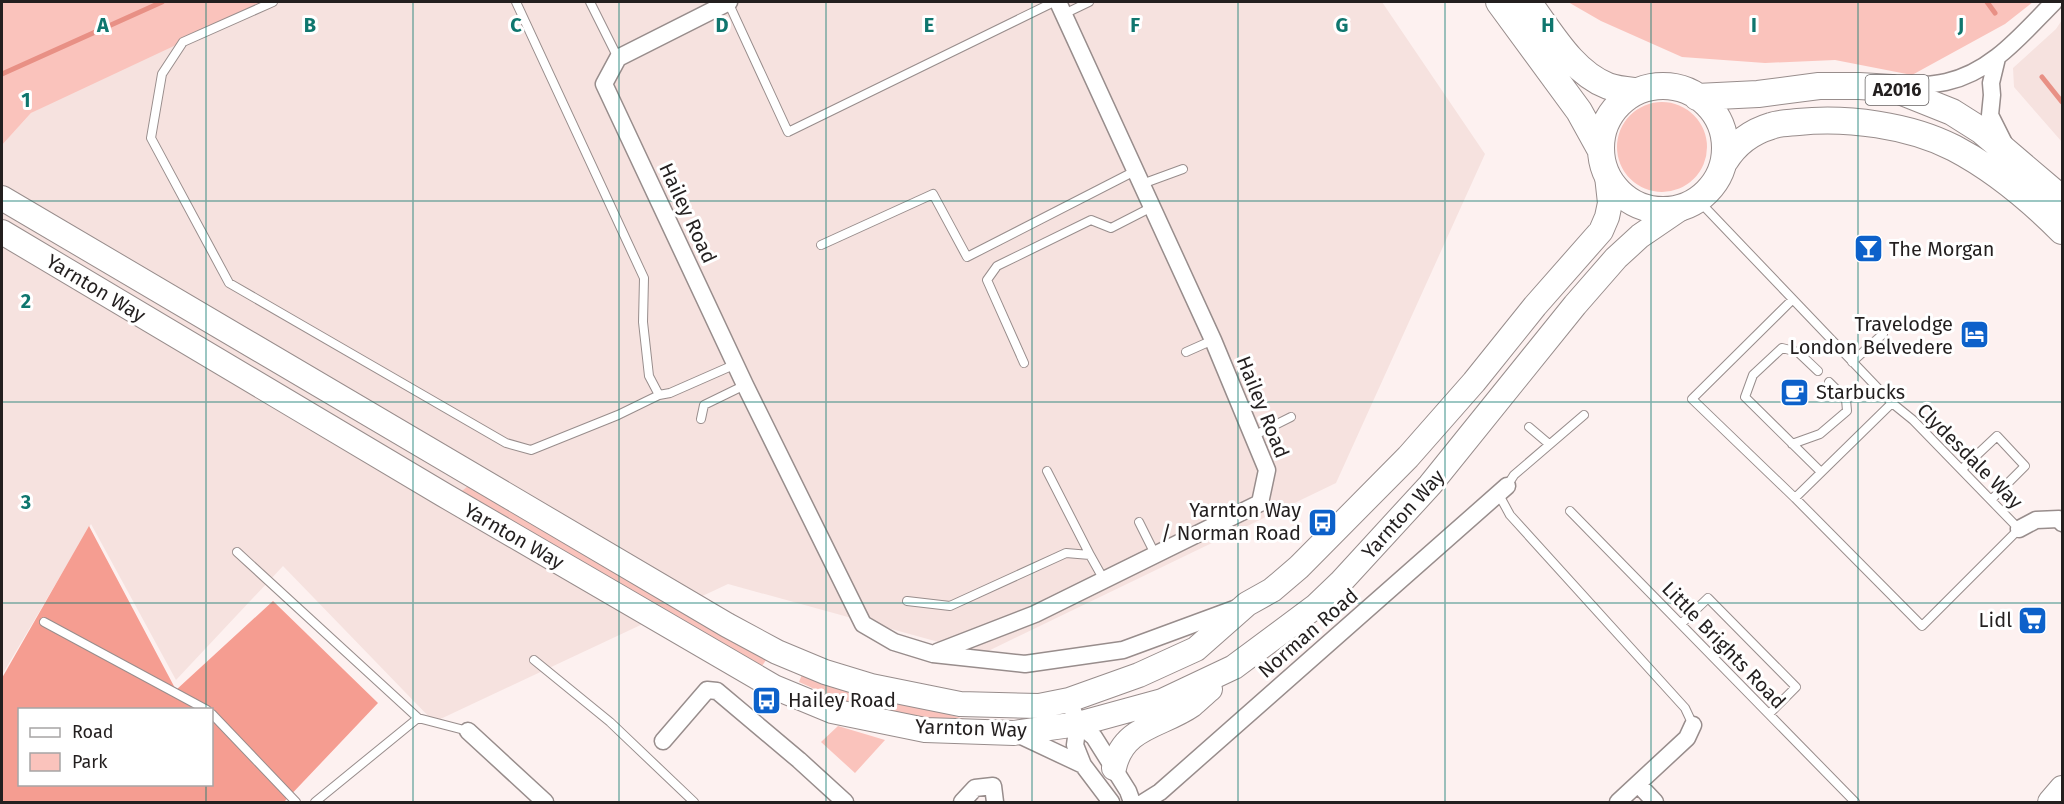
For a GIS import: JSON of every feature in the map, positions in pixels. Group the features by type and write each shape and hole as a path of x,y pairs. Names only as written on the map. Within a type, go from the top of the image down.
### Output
{"main road":[{"path":"1500,2 1579,111 1600,149 1607,177 1620,194 1638,206 1660,210 1689,204 1711,187 1725,160 1721,124 1712,111 1697,97 1683,89 1669,86 1652,86 1635,91 1617,106 1602,134 1600,149"},
{"path":"1528,2 1564,50 1594,79 1610,87 1635,91"},
{"name":"A2016","path":"1697,97 1758,94 1819,86 1892,88 1952,111 2009,152 2062,199"},
{"name":"A2016","path":"1725,160 1732,149 1748,135 1773,125 1846,120 1889,127 1931,138 1964,153 2041,210 2062,231"}],"street":[{"path":"618,58 728,2"},
{"path":"1892,88 1945,82 1976,72 2006,49 2054,2"},
{"name":"Hailey Road","path":"933,654 1035,614 1260,503 1268,470 1213,340 1059,6"},
{"path":"2006,49 1991,83 1990,115 2009,152"},
{"name":"Hailey Road","path":"618,58 604,84 746,385 863,624 894,642 933,654 1025,664 1123,650 1247,604"},
{"name":"Yarnton Way","path":"2,232 454,483 777,652 825,672 871,687 960,704 1039,706 1069,700 1139,675 1196,649 1247,604 1272,590 1299,567 1408,457 1601,231 1610,203 1607,177"},
{"name":"Yarnton Way","path":"2,198 454,483 718,655 774,687 832,711 925,730 1014,733 1078,724 1162,701 1234,667 1316,606 1430,485 1603,272 1640,236 1689,204"},
{"name":"Norman Road","path":"1144,802 1160,792 1502,489"},
{"path":"2019,529 2036,520 2059,519 2062,523"},
{"path":"1114,768 1117,754 1136,733 1191,705 1234,667"},
{"path":"663,741 707,690 717,691 799,760 835,799"},
{"path":"1069,700 1078,724 1075,745 1083,765 1111,802"},
{"path":"1078,724 1094,737 1128,791 1132,802"},
{"path":"1618,802 1687,738 1693,725"},
{"path":"468,731 545,802"},
{"path":"1014,733 1083,765"},
{"path":"1638,784 1655,802"},
{"path":"962,802 975,788 993,786 995,802"},
{"path":"2050,802 2062,788"}],"lane":[{"path":"273,2 183,42 162,74 153,127 152,138 229,284 506,443 531,450 736,364"},
{"path":"516,2 644,278 643,322 649,376 659,395"},
{"path":"590,2 618,58"},
{"path":"728,2 788,132 1059,6 1089,2"},
{"path":"821,245 933,194 967,256 1139,178 1183,169"},
{"name":"Clydesdale Way","path":"1689,204 1792,300 1892,403 1913,420 1992,499 2019,529"},
{"path":"1024,363 987,280 997,266 1091,220 1111,228 1152,207"},
{"path":"1792,300 1692,399 1795,498 1922,626 2019,529"},
{"path":"1852,362 1883,334"},
{"path":"1186,352 1213,340"},
{"path":"1818,371 1798,352 1782,348 1753,375 1745,397 1821,472"},
{"path":"1792,444 1820,434 1846,411 1846,399 1829,382"},
{"path":"701,419 704,405 746,385"},
{"path":"1795,498 1892,403"},
{"path":"1584,415 1514,475 1502,489 1510,515 1685,708 1693,725"},
{"path":"1253,436 1291,417"},
{"path":"1529,427 1549,444"},
{"path":"1962,470 1997,436 2025,466 1992,499"},
{"path":"1047,471 1104,580"},
{"name":"Little Brights Road","path":"1570,511 1854,802"},
{"path":"1139,522 1155,554"},
{"path":"237,552 418,718 468,731"},
{"path":"907,601 950,606 1066,553 1090,555"},
{"path":"1681,624 1708,598 1796,687 1769,714"},
{"path":"44,622 203,708"},
{"path":"534,660 610,722 694,802"},
{"path":"213,715 296,802"},
{"path":"315,802 418,718"}],"shaded area":[{"path":"246,2 1382,2 1485,154 1336,483 982,654 728,584 434,722 283,566 176,680 91,524 2,675 2,145 31,113"},
{"path":"2062,20 2062,142 2014,87 2013,68 2056,29"},
{"path":"89,526 176,690 273,601 378,703 284,802 2,802 2,678"}],"green space":[{"path":"2,2 268,2 31,113 2,145"},
{"path":"1568,2 2033,2 2005,24 1912,75 1835,60 1765,63 1682,57 1601,21"},
{"path":"1662,102 1679,105 1694,115 1704,130 1707,147 1704,164 1694,179 1679,189 1662,192 1645,189 1630,179 1620,164 1617,147 1620,130 1630,115 1645,105"},
{"path":"468,486 768,657 762,666 462,491"},
{"path":"803,672 833,687 854,694 926,708 982,724 913,719 872,711 844,702 799,682"},
{"path":"838,726 885,740 855,773 821,742"}],"waterway":[{"path":"2,74 162,2"},
{"path":"1987,2 1995,13"},
{"path":"2042,77 2062,102"}],"place":[{"name":"The Morgan","path":"1868,249"},
{"name":"Travelodge London Belvedere","path":"1974,335"},
{"name":"Starbucks","path":"1795,392"},
{"name":"Yarnton Way / Norman Road","path":"1322,522"},
{"name":"Lidl","path":"2033,620"},
{"name":"Hailey Road","path":"767,700"}]}
